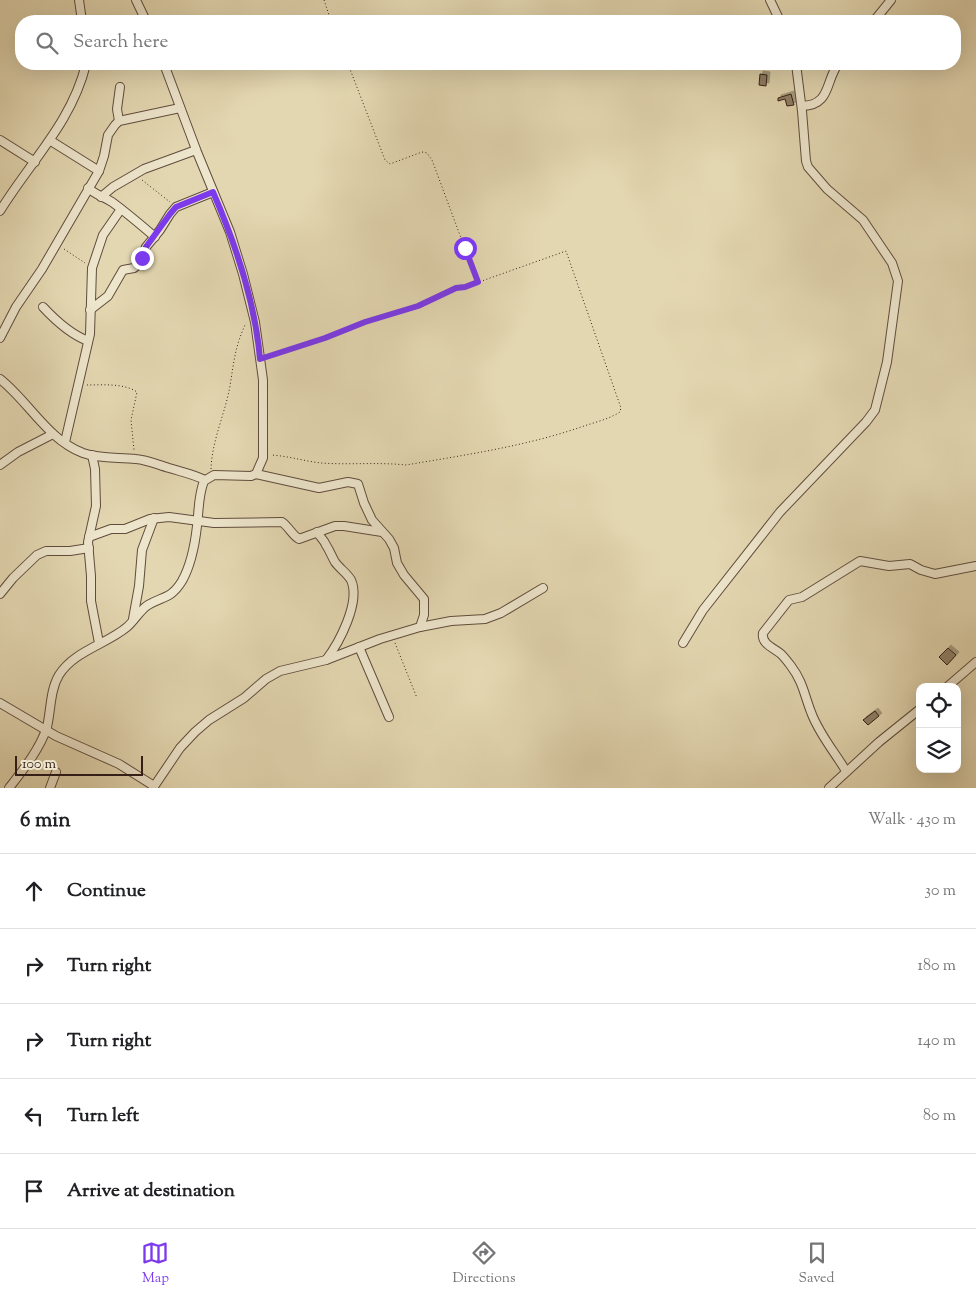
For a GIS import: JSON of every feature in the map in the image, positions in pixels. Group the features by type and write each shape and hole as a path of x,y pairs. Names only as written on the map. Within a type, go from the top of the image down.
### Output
{"street":[{"path":"79,0 81,15"},
{"path":"136,0 143,15"},
{"path":"770,0 777,15"},
{"path":"879,15 891,0"},
{"path":"0,212 14,188 51,141 74,102 85,70"},
{"path":"166,70 236,248 252,311 263,380 263,454 256,474"},
{"path":"683,643 703,610 780,512 866,422 875,410 887,362 898,281 892,263 864,220 827,188 808,167 797,70"},
{"path":"802,106 810,106 821,99 835,70"},
{"path":"119,121 120,87"},
{"path":"0,338 16,307 57,244 98,171 104,156 108,135 115,125 119,121 180,108"},
{"path":"0,140 35,162"},
{"path":"51,141 98,171"},
{"path":"101,197 136,173 160,162 196,150"},
{"path":"88,188 136,219 155,237"},
{"path":"90,310 108,296 123,270 137,266 146,247 176,207 213,192"},
{"path":"65,442 88,341 92,268 103,235 121,209"},
{"path":"43,307 67,330 78,338 88,341"},
{"path":"0,381 47,430 81,452 106,458 134,458 150,461 171,469 208,478"},
{"path":"0,465 18,452 53,434"},
{"path":"92,455 96,476 96,506 88,548 91,601 99,643"},
{"path":"9,788 31,758 46,730 58,676 70,662 117,634 148,605 169,596 181,582 190,562 201,488 208,478 214,475 251,476 256,474 319,488 348,482 358,483 368,514 391,542 397,563 404,575 424,599 424,615 420,627"},
{"path":"89,537 111,529 125,529 154,518 169,517 214,523 282,522 289,526 293,534 299,539 317,532 344,526 382,532"},
{"path":"133,620 139,586 142,550 154,518"},
{"path":"317,532 326,544 336,564 349,577 352,583 352,603 348,618 336,647 326,660"},
{"path":"0,594 13,578 37,555 46,551 70,551 88,548"},
{"path":"846,771 822,735 796,674 781,654 764,640 763,632 789,600 802,597 860,561 888,566 910,564 920,570 936,574 976,566"},
{"path":"0,703 46,730 112,761 153,787 180,748 209,720 244,698 266,679 280,671 326,660 420,627 451,621 485,619 501,614 543,588"},
{"path":"359,647 389,717"},
{"path":"952,683 976,662"},
{"path":"829,788 878,742 916,712"},
{"path":"50,788 56,772"}],"path":[{"path":"324,0 329,15"},
{"path":"350,70 385,160 390,164 422,152 427,153 432,160 478,282"},
{"path":"136,173 150,187 176,207"},
{"path":"57,244 92,268"},
{"path":"260,359 325,338 365,322 418,306 456,288 465,287 566,251 621,408 620,412 573,430 533,441 406,465 386,463 351,465 263,454"},
{"path":"208,478 217,430 230,386 236,347 252,311"},
{"path":"79,385 111,385 130,388 137,392 131,420 134,458"},
{"path":"392,636 417,698"}],"building":[{"path":"760,74 767,75 766,86 759,85"},
{"path":"791,94 794,105 787,106 785,99 778,101 778,98"},
{"path":"948,648 956,655 947,665 939,657"},
{"path":"875,711 879,716 868,725 863,720"}],"route":[{"path":"142,258 146,247 176,207 213,192 236,248 255,322 260,359 348,330 365,322 418,306 456,288 478,282 465,248"}]}
